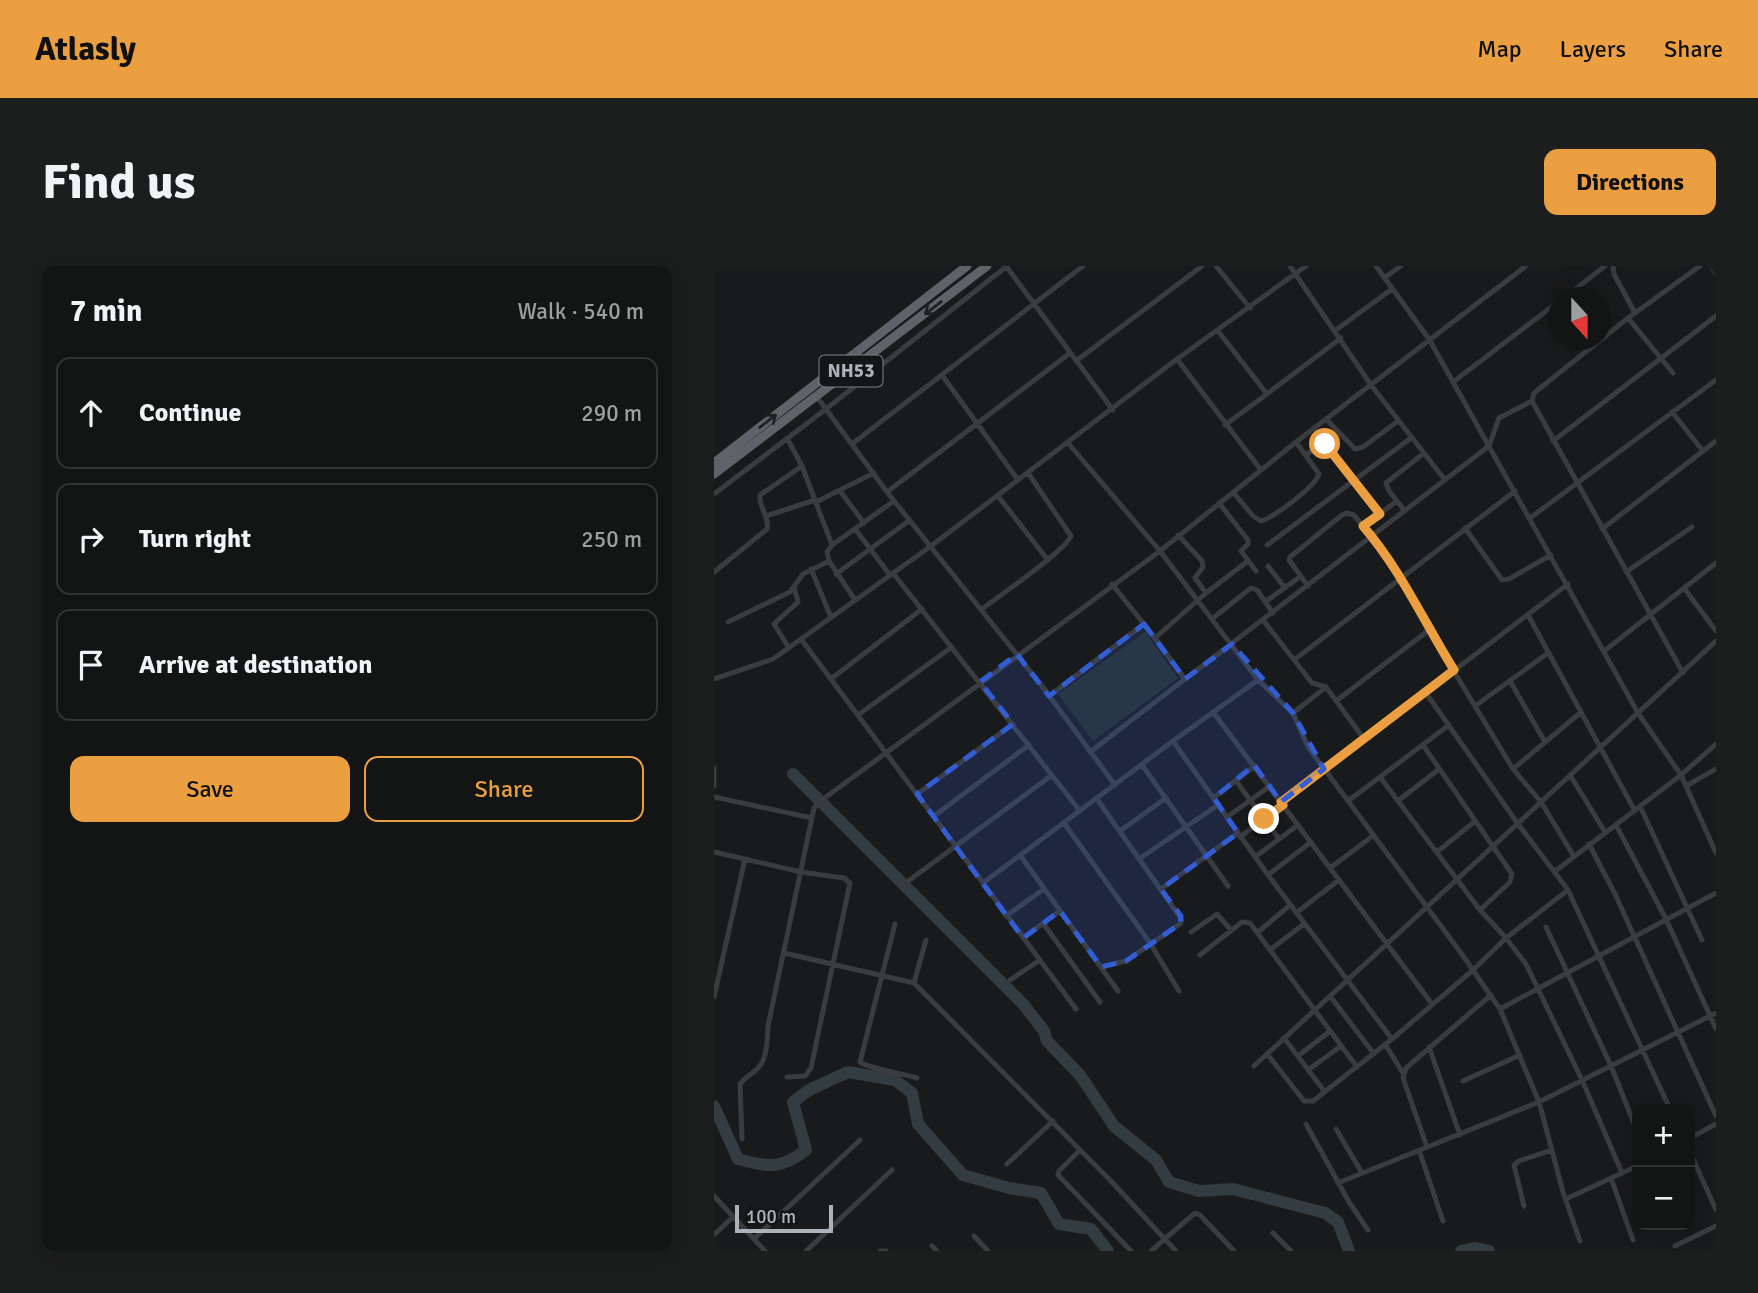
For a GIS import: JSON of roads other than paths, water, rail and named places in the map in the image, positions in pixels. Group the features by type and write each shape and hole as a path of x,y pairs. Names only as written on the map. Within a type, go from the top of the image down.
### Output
{"highway":[{"name":"NH53","path":"714,463 967,266"},
{"name":"NH53","path":"714,474 986,266"}],"street":[{"path":"714,494 1006,266 1112,410"},
{"path":"852,444 1083,266"},
{"path":"1076,361 1202,266"},
{"path":"1216,266 1250,307"},
{"path":"1290,266 1371,384 1445,480"},
{"path":"714,679 736,674 773,659 789,648 1306,266"},
{"path":"1376,266 1429,339 1638,713 1681,775 1716,853"},
{"path":"1384,278 1401,266"},
{"path":"742,1139 740,1084 761,1066 765,1058 768,1026 814,807 884,752 1160,551 1296,442 1526,266"},
{"path":"1578,287 1605,266"},
{"path":"1612,266 1635,313"},
{"path":"1682,673 1532,401 1534,393 1628,318 1700,266"},
{"path":"1711,266 1716,273"},
{"path":"1336,330 1392,289"},
{"path":"1453,382 1548,310"},
{"path":"1553,441 1716,316"},
{"path":"1628,318 1673,373"},
{"path":"1218,331 1266,394"},
{"path":"1225,425 1341,338"},
{"path":"887,492 1070,353"},
{"path":"1177,359 1261,470"},
{"path":"942,375 1018,480"},
{"path":"1530,518 1716,380"},
{"path":"817,397 887,492 982,609 1115,785"},
{"path":"1090,752 1489,446 1499,418 1532,401"},
{"path":"1672,412 1703,451"},
{"path":"1326,419 1355,449 1363,447 1398,421"},
{"path":"788,438 802,466 832,545"},
{"path":"1267,545 1411,438"},
{"path":"1602,529 1716,441"},
{"path":"1233,492 1253,516 1261,521 1318,479 1317,471 1296,442"},
{"path":"1068,443 1200,600 1258,680 1293,713 1308,747 1500,1009 1539,1102 1580,1241"},
{"path":"1306,455 1320,444 1325,444 1380,514"},
{"path":"1405,511 1386,486 1388,481 1424,453"},
{"path":"714,572 768,526 759,500 760,495 802,466"},
{"path":"766,516 816,501 874,473"},
{"path":"982,609 1069,541 1071,536 1028,473"},
{"path":"840,491 864,523"},
{"path":"1294,660 1514,491"},
{"path":"998,496 1047,559"},
{"path":"855,600 836,574 827,552 832,545 894,501"},
{"path":"1363,526 1397,501"},
{"path":"1219,503 1248,541 1241,551 1256,571"},
{"path":"1308,586 1289,560 1291,554 1346,513 1354,515 1400,577 1513,769 1541,802 1573,855"},
{"path":"836,574 909,520"},
{"path":"1626,572 1692,527"},
{"path":"1465,528 1502,580 1509,579 1551,555"},
{"path":"855,529 922,609 1080,811"},
{"path":"1178,535 1203,564 1195,578 1206,593"},
{"path":"728,622 790,592 799,577 829,561"},
{"path":"1155,638 1206,593 1248,561"},
{"path":"1604,651 1716,564"},
{"path":"1268,566 1285,588"},
{"path":"811,569 831,617"},
{"path":"1265,602 1301,576"},
{"path":"1112,584 1185,678"},
{"path":"1161,889 1264,819 1324,769 1567,584"},
{"path":"789,648 774,624 798,602 794,587"},
{"path":"1213,618 1254,587 1273,613"},
{"path":"1684,589 1716,631"},
{"path":"831,680 922,609"},
{"path":"1528,615 1580,713 1637,809 1702,940"},
{"path":"1263,620 1312,683 1326,687 1364,739"},
{"path":"1049,696 1144,624"},
{"path":"1336,701 1429,630"},
{"path":"801,639 1076,1009"},
{"path":"1254,1066 1716,641"},
{"path":"858,715 952,647"},
{"path":"1475,706 1548,653"},
{"path":"983,883 1258,680"},
{"path":"1510,681 1545,742"},
{"path":"1293,713 1326,687"},
{"path":"1426,692 1518,824 1568,890 1668,1104"},
{"path":"1213,712 1432,1004"},
{"path":"1513,769 1580,713"},
{"path":"917,794 1013,724"},
{"path":"1348,801 1449,725"},
{"path":"1173,741 1290,905 1392,1039"},
{"path":"1554,872 1681,775 1716,744"},
{"path":"934,816 1029,745"},
{"path":"1423,745 1512,878 1480,910"},
{"path":"1142,765 1228,886"},
{"path":"1213,798 1255,766"},
{"path":"714,768 714,786"},
{"path":"1686,786 1716,769"},
{"path":"1399,800 1438,770"},
{"path":"907,882 1052,775"},
{"path":"1570,775 1605,832"},
{"path":"1380,777 1480,910 1526,964 1582,1080 1622,1173"},
{"path":"1236,780 1279,839"},
{"path":"1227,817 1270,786"},
{"path":"714,797 812,818"},
{"path":"1120,831 1166,798"},
{"path":"1097,799 1182,920 1126,961 1101,967"},
{"path":"1139,859 1218,805"},
{"path":"1437,852 1474,822"},
{"path":"1064,823 1150,943 1179,991"},
{"path":"1255,857 1298,825"},
{"path":"1616,825 1713,1014 1716,1029"},
{"path":"1330,868 1374,835"},
{"path":"1268,875 1311,842"},
{"path":"1589,844 1716,1116"},
{"path":"714,852 801,872 844,878 850,883 810,1072 801,1077 788,1077"},
{"path":"1020,855 1118,990"},
{"path":"714,997 745,859"},
{"path":"1296,913 1339,880"},
{"path":"1006,916 1044,889"},
{"path":"1268,1055 1304,1101 1313,1101 1374,1054 1473,970 1506,938 1568,890"},
{"path":"1500,1009 1716,893"},
{"path":"1258,932 1290,905"},
{"path":"1023,938 1060,911"},
{"path":"1191,932 1217,914 1231,930"},
{"path":"1200,955 1246,921 1258,932 1357,1067"},
{"path":"1043,923 1100,1002"},
{"path":"895,924 860,1062 863,1066 891,1070 917,1078"},
{"path":"1270,950 1304,924"},
{"path":"1546,927 1611,1066 1632,1118"},
{"path":"914,983 926,940"},
{"path":"783,953 914,983 1053,1121 1176,1251"},
{"path":"1010,980 1040,960"},
{"path":"1403,1073 1429,1047 1491,995"},
{"path":"1330,996 1374,1054"},
{"path":"1338,1182 1539,1102 1713,1014"},
{"path":"1298,1056 1330,1031"},
{"path":"1284,1038 1325,1092"},
{"path":"1385,1044 1403,1073 1427,1147"},
{"path":"1308,1070 1341,1046"},
{"path":"1429,1047 1461,1135"},
{"path":"1463,1081 1520,1055"},
{"path":"1007,1164 1053,1121"},
{"path":"1306,1124 1368,1230"},
{"path":"1695,1135 1716,1124"},
{"path":"1336,1129 1362,1173"},
{"path":"754,1239 860,1140"},
{"path":"1080,1150 1058,1175 1131,1251"},
{"path":"1419,1150 1443,1222"},
{"path":"1524,1206 1514,1165 1552,1150"},
{"path":"1695,1163 1716,1210"},
{"path":"1566,1199 1635,1167"},
{"path":"806,1251 892,1170"},
{"path":"1611,1178 1633,1240"},
{"path":"714,1196 765,1251"},
{"path":"1151,1251 1189,1216 1197,1213 1234,1251"},
{"path":"714,1235 733,1217"},
{"path":"1675,1246 1716,1226"},
{"path":"1273,1233 1290,1251"},
{"path":"974,1236 988,1251"},
{"path":"880,1251 886,1251"}],"waterway":[{"path":"793,774 1024,1005 1044,1031 1047,1041 1080,1075 1114,1126 1156,1160 1169,1182 1199,1191 1233,1189 1325,1213 1338,1222 1349,1251"},
{"path":"714,1106 738,1159 765,1165 781,1164 806,1150 793,1102 809,1090 848,1072 895,1080 912,1093 918,1124 963,1175 1009,1188 1041,1193 1059,1224 1091,1229 1108,1251"},
{"path":"1461,1251 1474,1248 1489,1251"}]}
